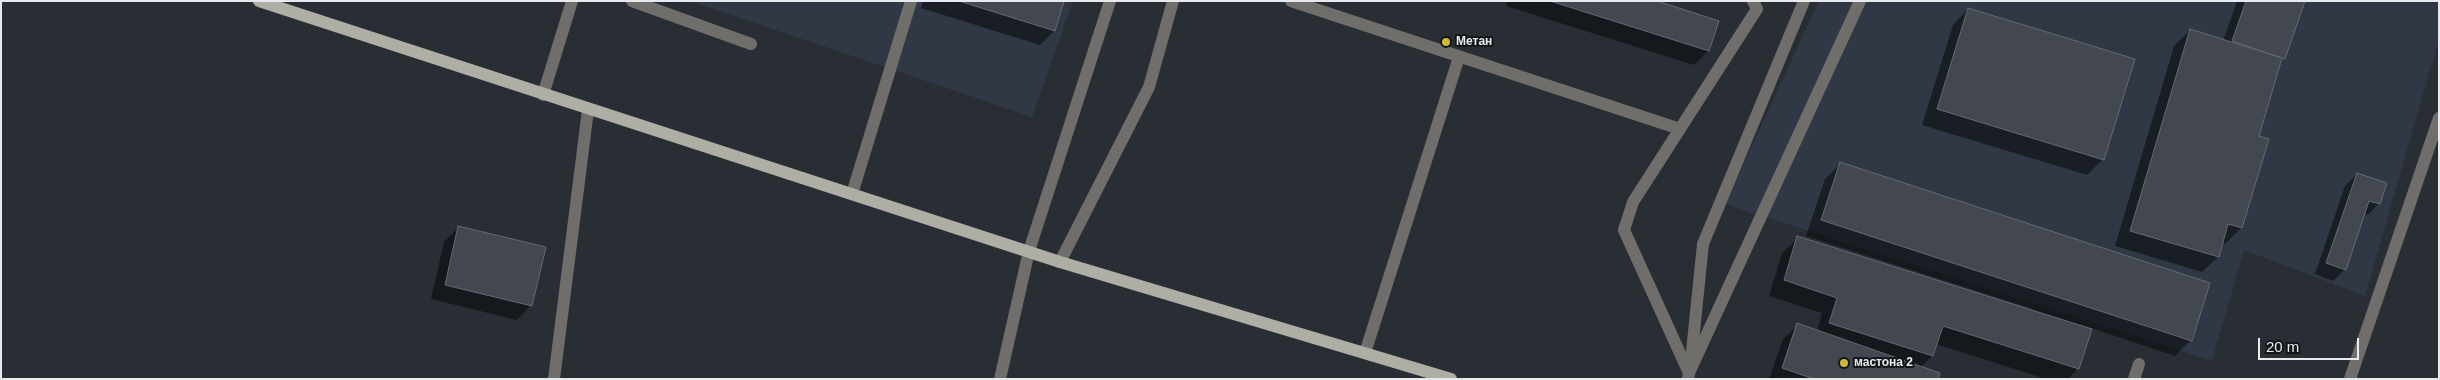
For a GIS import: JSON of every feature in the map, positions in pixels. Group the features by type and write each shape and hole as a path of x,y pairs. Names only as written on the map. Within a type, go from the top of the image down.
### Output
{"main road":[{"path":"259,1 489,78 1060,262 1451,379"}],"street":[{"path":"543,95 572,1"},
{"path":"632,1 751,44"},
{"path":"852,194 910,1"},
{"path":"1000,379 1030,252 1110,1"},
{"path":"1060,262 1149,87 1173,1"},
{"path":"1291,1 1680,129"},
{"path":"1688,376 1624,230 1633,202 1756,9 1754,1"},
{"path":"1688,376 1703,244 1804,1"},
{"path":"1688,376 1860,1"},
{"path":"1365,353 1459,57"},
{"path":"554,379 588,110"},
{"path":"2350,379 2439,118"},
{"path":"2134,379 2138,364"}],"shaded area":[{"path":"690,1 1073,1 1032,117"},
{"path":"1819,1 2439,1 2439,39 2365,296 2244,250 2212,361 1725,204"}],"building":[{"path":"959,1 1064,1 1055,31"},
{"path":"1550,1 1657,1 1719,21 1709,51"},
{"path":"2246,1 2305,1 2285,59 2232,41"},
{"path":"1968,8 2135,59 2104,160 1937,109"},
{"path":"2190,29 2282,58 2259,136 2269,139 2242,228 2228,224 2219,257 2130,231"},
{"path":"1840,162 2210,283 2192,341 1821,220"},
{"path":"2357,173 2387,183 2380,204 2369,201 2346,270 2326,263"},
{"path":"458,226 546,247 532,306 445,285"},
{"path":"1797,236 2092,329 2079,369 1943,326 1933,356 1829,323 1837,298 1784,280"},
{"path":"1797,323 1940,373 1938,379 1814,379 1782,368"}],"place":[{"name":"Метан","path":"1446,42"},
{"name":"мастона 2","path":"1844,363"}]}
